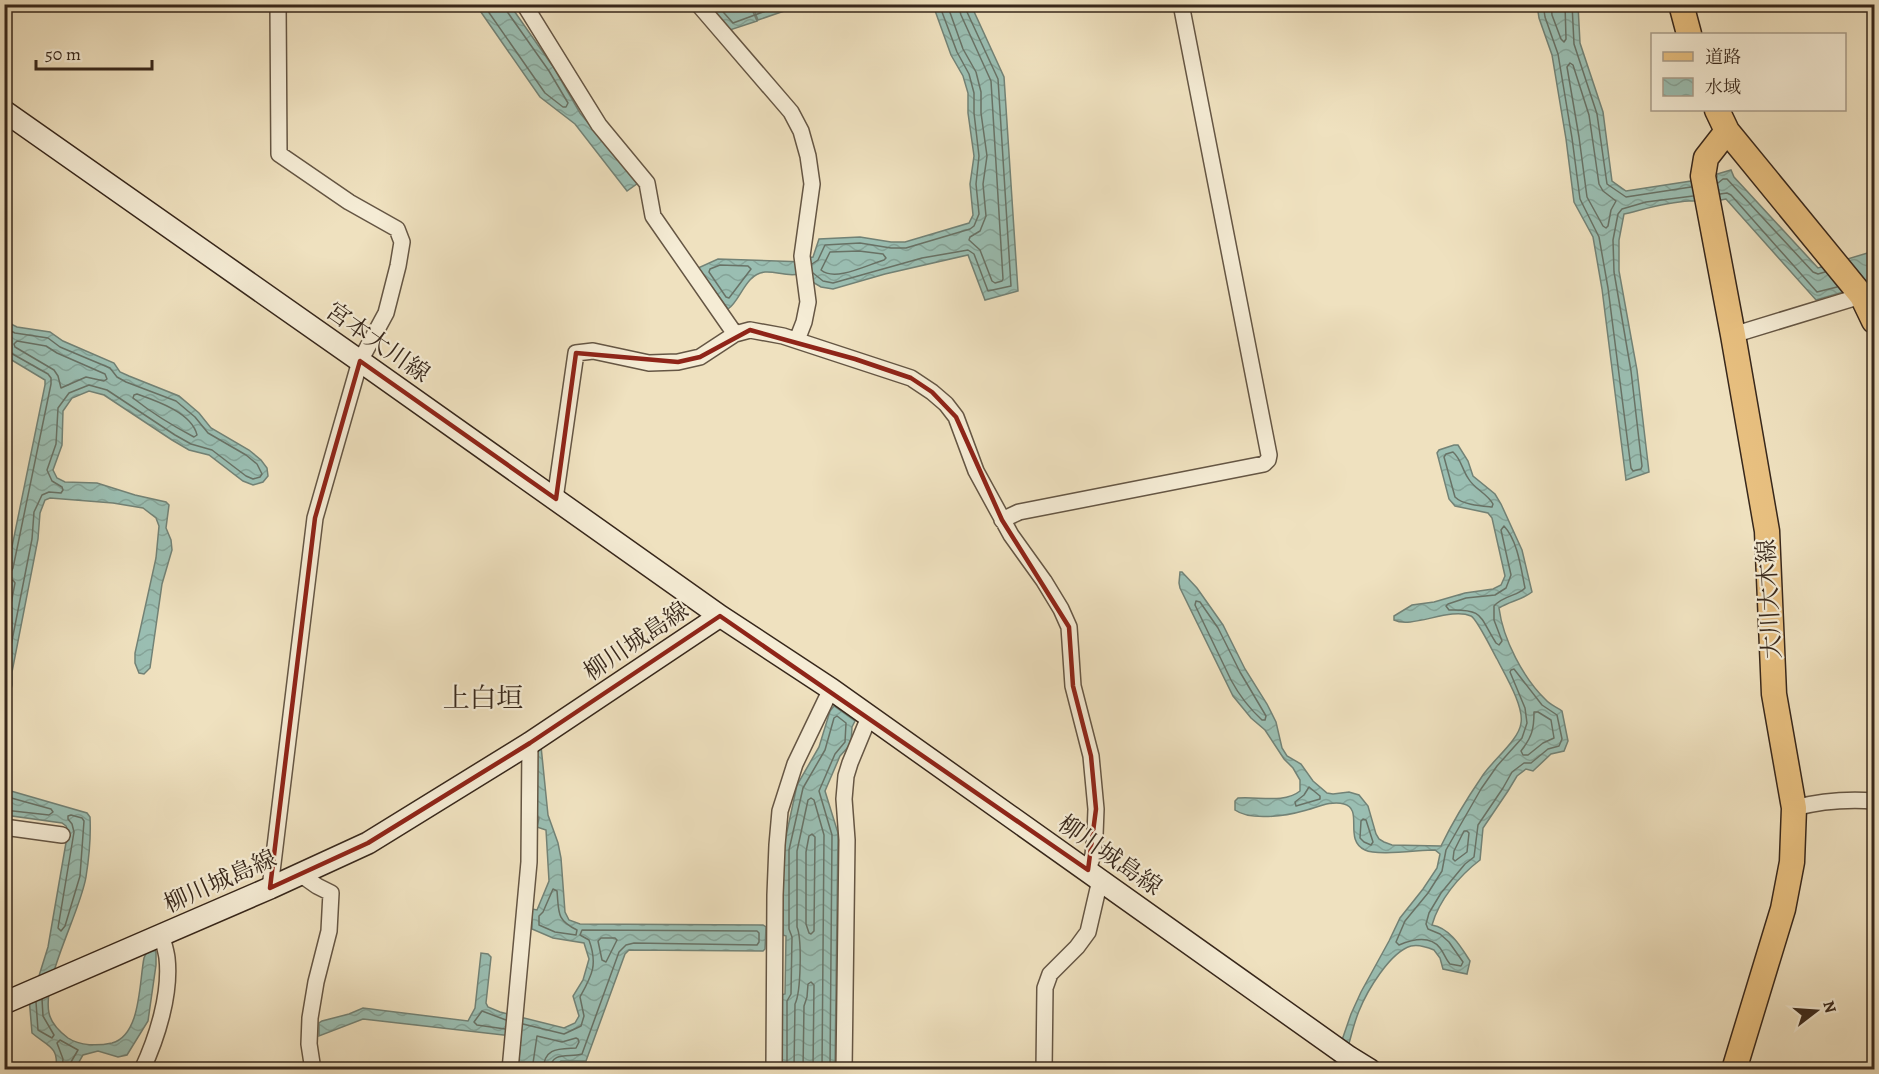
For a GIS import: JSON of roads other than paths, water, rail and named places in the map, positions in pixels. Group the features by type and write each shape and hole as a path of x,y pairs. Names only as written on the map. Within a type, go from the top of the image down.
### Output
{"main road":[{"path":"1681,4 1689,33"},
{"name":"宮本大川線","path":"4,111 720,616"},
{"path":"1717,111 1727,131 1868,294 1875,321"},
{"name":"大川大木線","path":"1727,131 1706,158 1703,176 1767,531 1774,694 1794,808 1792,862 1783,909 1734,1070"},
{"name":"柳川城島線","path":"4,1003 368,843 530,743 720,616 833,691 1370,1070"}],"street":[{"path":"270,888 315,518 360,361 386,313 402,242 398,229 349,202 279,154 278,4"},
{"path":"524,4 599,125 646,183 653,216 735,334"},
{"path":"698,4 791,112 801,131 812,184 802,255 808,302 797,340"},
{"path":"1002,520 1019,512 1264,464 1268,460 1269,455 1181,4"},
{"path":"1733,334 1868,294"},
{"path":"555,499 576,353 593,351 649,363 678,362 700,357 735,334 750,330 797,340 910,378 946,404 956,417 976,471 1002,520 1044,581 1069,627 1073,686 1091,756 1096,809 1094,875 1088,932 1077,947 1050,974 1045,988 1044,1070"},
{"path":"774,1070 776,885 780,811 795,764 833,691"},
{"path":"844,1070 847,840 844,799 846,776 869,717"},
{"path":"510,1070 529,862 530,743"},
{"path":"1794,808 1816,802 1838,800 1875,801"},
{"path":"4,827 62,835"},
{"path":"300,874 332,893 329,931 316,982 310,1018 309,1044 313,1070"},
{"path":"142,1070 156,1037 167,982 167,959 162,935"}],"water":[{"path":"476,5 510,5 554,68 580,113 638,183 627,191 575,124 540,97"},
{"path":"708,5 750,5 757,21 730,30"},
{"path":"752,5 792,5 793,8 758,20"},
{"path":"933,5 971,5 1004,77 1018,291 985,300 968,255 885,274 833,289 821,287 799,274 765,272 758,274 748,282 728,309 698,268 718,259 806,262 807,258 813,257 819,239 860,237 905,242 969,223 973,215 970,184 974,156 968,113 968,93"},
{"path":"1537,5 1578,5 1580,43 1603,112 1612,181 1626,191 1717,177 1717,174 1731,170 1734,177 1818,268 1874,251 1874,283 1816,300 1726,199 1673,203 1624,214 1619,240 1619,271 1637,370 1649,472 1626,480 1602,289 1593,237 1574,202 1552,55 1539,18"},
{"path":"5,321 17,327 50,332 63,341 114,363 120,372 179,396 199,413 211,428 249,450 261,460 267,468 268,476 263,482 253,485 243,481 209,455 189,450 104,395 89,391 72,398 63,411 62,445 53,470 57,478 65,482 97,483 166,502 169,505 166,528 172,550 162,584 150,668 144,674 139,673 135,663 135,653 156,558 159,526 156,518 143,508 50,498 45,500 40,513 38,539 5,714 5,581 45,380 5,356"},
{"path":"1458,445 1468,461 1473,476 1495,494 1522,550 1532,592 1499,608 1501,620 1515,657 1530,681 1548,702 1562,711 1568,741 1564,751 1551,754 1533,771 1526,769 1517,776 1483,828 1480,860 1451,889 1435,916 1432,925 1450,934 1470,961 1467,974 1443,969 1440,958 1434,950 1429,948 1414,945 1403,950 1387,964 1373,983 1359,1011 1340,1069 1332,1069 1361,992 1400,918 1437,868 1440,854 1435,850 1388,853 1365,850 1355,839 1353,812 1344,804 1329,804 1278,816 1250,816 1235,810 1235,801 1238,798 1278,798 1294,795 1300,791 1300,780 1265,730 1251,718 1233,696 1180,588 1180,572 1197,588 1223,625 1276,722 1282,748 1287,756 1301,764 1313,781 1327,793 1349,792 1359,795 1368,806 1376,834 1384,842 1392,845 1441,846 1472,792 1487,769 1516,736 1521,723 1520,708 1513,691 1485,636 1471,616 1453,614 1411,622 1394,620 1394,616 1412,605 1493,589 1501,585 1505,576 1492,518 1488,513 1455,506 1449,499 1437,453 1439,450"},
{"path":"834,706 855,721 852,727 851,744 840,756 825,791 838,833 835,1069 781,1070 781,995 785,994 786,936 783,935 783,850 797,785 819,747 830,711"},
{"path":"541,746 548,815 561,858 565,912 569,920 580,924 763,925 766,927 765,949 763,951 629,950 625,954 586,1061 561,1061 556,1065 556,1069 518,1069 521,1037 363,1019 319,1036 319,1023 322,1021 363,1008 468,1021 475,1008 481,953 491,957 486,1003 488,1007 564,1028 575,1023 579,1016 573,996 583,980 589,959 584,943 553,938 532,929 532,909 537,910 549,881 546,830 537,827 539,818 535,814 537,747"},
{"path":"4,789 87,813 90,817 90,847 86,877 77,909 56,965 48,999 50,1017 59,1030 73,1041 89,1045 112,1043 121,1038 129,1030 134,1019 144,958 147,951 154,948 156,952 148,1021 127,1055 118,1057 98,1051 83,1055 75,1069 56,1069 54,1051 32,1033 29,997 33,995 48,947 68,831 62,823 5,815"}],"district":[{"name":"上白垣","path":"483,698"}]}
